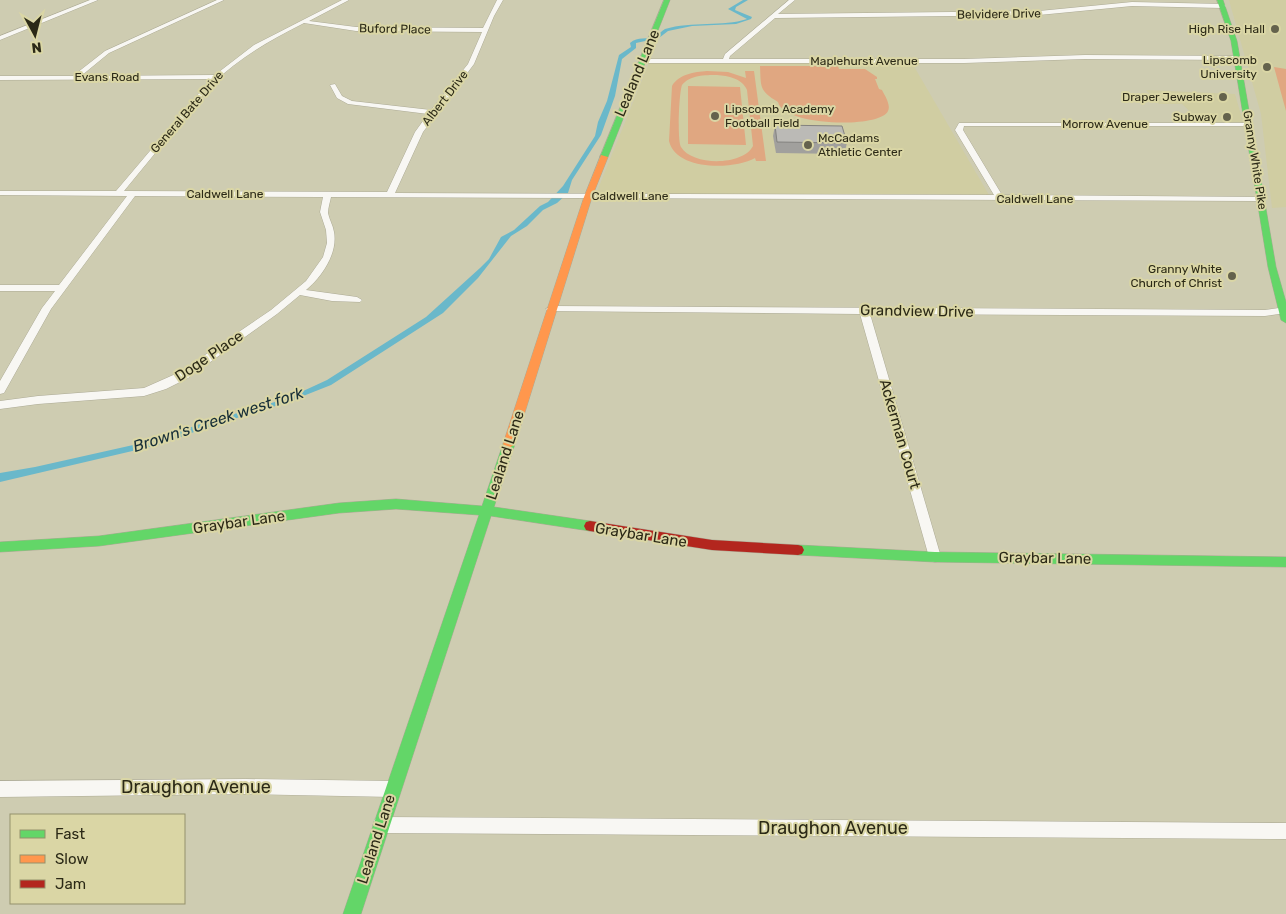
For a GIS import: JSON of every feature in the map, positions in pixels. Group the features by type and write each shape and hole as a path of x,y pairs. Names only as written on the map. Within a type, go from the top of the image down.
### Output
{"street":[{"path":"0,38 94,0"},
{"path":"75,78 108,52 221,0"},
{"name":"General Bate Drive","path":"118,194 215,77 238,58 346,0"},
{"name":"Albert Drive","path":"390,195 412,146 432,112 469,68 500,0"},
{"name":"Lealand Lane","path":"352,914 488,511 588,197 667,0"},
{"path":"726,58 792,0"},
{"name":"Belvidere Drive","path":"775,16 1044,13 1137,4 1221,3"},
{"name":"Granny White Pike","path":"1221,3 1238,58 1272,267 1285,313"},
{"name":"Buford Place","path":"306,22 356,29 485,30"},
{"name":"Maplehurst Avenue","path":"644,58 964,61 1085,57 1238,58"},
{"name":"Evans Road","path":"0,78 215,77"},
{"path":"332,85 339,97 350,103 432,112"},
{"name":"Morrow Avenue","path":"1000,198 960,132 959,127 961,124 1249,124"},
{"name":"Caldwell Lane","path":"0,193 1260,199"},
{"path":"0,390 47,308 132,194"},
{"name":"Doge Place","path":"0,405 152,390 184,375 300,292 322,265 329,250 331,236 324,212 328,194"},
{"path":"0,288 61,288"},
{"path":"300,292 357,300"},
{"name":"Grandview Drive","path":"552,309 1285,313"},
{"name":"Ackerman Court","path":"864,310 935,557"},
{"name":"Graybar Lane","path":"0,547 99,541 370,505 417,504 488,511 712,545 935,557 1286,562"},
{"name":"Draughon Avenue","path":"0,789 194,786 331,786 393,789"},
{"name":"Draughon Avenue","path":"381,825 1286,831"}],"shaded area":[{"name":"Lipscomb University","path":"1229,0 1286,0 1286,207 1272,208 1261,114"},
{"path":"649,63 912,63 989,195 596,194"},
{"path":"760,66 838,66 839,69 865,69 877,77 875,79 879,89 882,90 889,109 881,117 868,121 832,122 796,116 784,110 778,102 764,91 761,84"},
{"path":"1274,67 1286,69 1286,111"},
{"path":"707,71 728,72 746,78 745,71 754,71 766,161 756,161 755,158 734,165 707,165 694,163 682,158 674,151 669,141 672,86 683,76","holes":["721,75 738,80 747,90 753,146 747,153 729,160 717,161 695,158 687,153 680,143 679,106 682,85 693,77"]},
{"name":"Lipscomb Academy Football Field","path":"688,86 740,87 746,145 688,144"},
{"path":"1146,90 1235,94 1243,122 1202,123 1182,104 1159,104"}],"water":[{"name":"Brown's Creek west fork","path":"743,0 748,0 736,7 735,10 752,17 751,19 736,24 692,26 668,31 659,38 636,43 636,48 622,59 615,96 601,135 572,180 568,193 557,203 543,210 527,226 511,236 478,278 443,313 331,385 288,402 158,445 0,482 0,473 160,439 194,426 288,398 327,380 426,317 489,259 501,237 514,230 540,206 548,202 563,186 595,136 598,122 607,101 619,55 631,47 630,43 656,36 665,29 686,25 728,23 747,19 728,9"}],"building":[{"path":"775,125 842,126 847,143 777,142"}],"traffic: fast":[{"path":"604,157 667,0"},
{"path":"1220,0 1234,41 1272,267 1286,320"},
{"path":"352,914 509,444"},
{"path":"0,547 99,541 339,508 396,504 488,511 590,526"},
{"path":"798,550 935,557 1286,562"}],"traffic: slow":[{"path":"509,444 588,197 604,157"}],"traffic: jam":[{"path":"590,526 712,545 798,550"}],"place":[{"name":"High Rise Hall","path":"1275,29"},
{"name":"Lipscomb University","path":"1267,67"},
{"name":"Draper Jewelers","path":"1223,97"},
{"name":"Lipscomb Academy Football Field","path":"715,116"},
{"name":"Subway","path":"1227,117"},
{"name":"McCadams Athletic Center","path":"808,145"},
{"name":"Granny White Church of Christ","path":"1232,276"}]}
